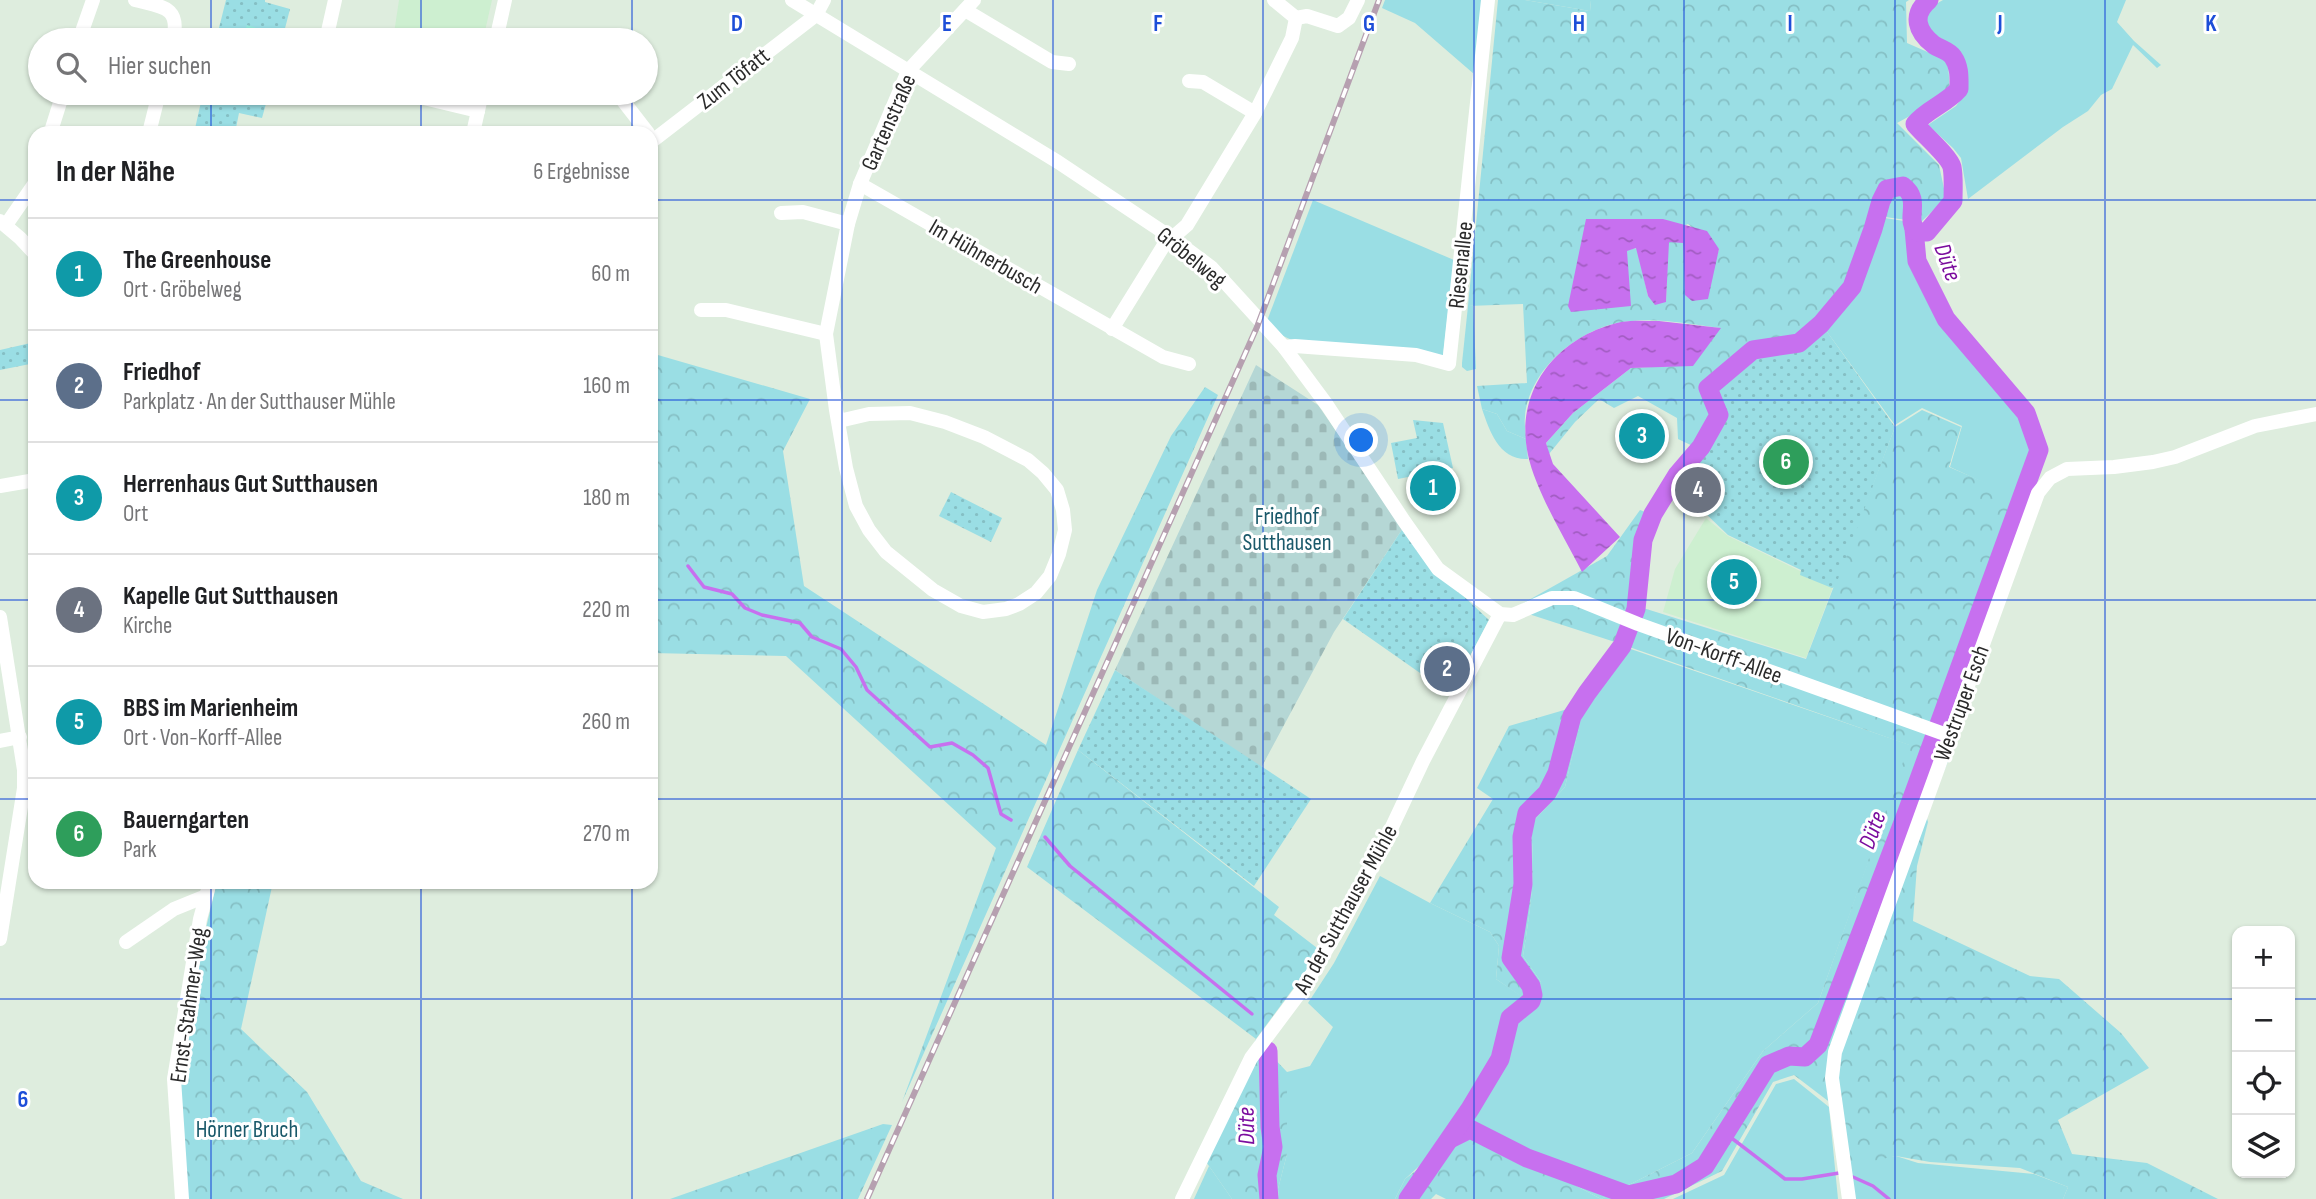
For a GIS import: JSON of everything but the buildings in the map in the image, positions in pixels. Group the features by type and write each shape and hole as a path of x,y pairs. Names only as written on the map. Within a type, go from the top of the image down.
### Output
{"street":[{"path":"83,28 93,0"},
{"path":"135,0 166,9 173,15 176,28"},
{"path":"329,28 335,0"},
{"path":"499,28 506,0"},
{"name":"Gröbelweg","path":"792,0 1058,162 1211,267 1284,347 1327,405 1426,553 1453,582 1500,614"},
{"path":"816,15 824,0"},
{"path":"1274,0 1296,18 1307,16 1338,26 1349,18 1358,0"},
{"name":"Riesenallee","path":"1284,347 1416,355 1450,364 1488,0"},
{"path":"970,5 1052,62 1069,64"},
{"name":"Gartenstraße","path":"839,421 869,414 910,413 945,422 984,437 1028,460 1057,490 1063,510 1065,530 1050,576 1036,593 1019,604 983,612 961,606 909,572 878,541 856,506 846,468 826,334 848,224 860,184 908,71 970,5"},
{"name":"Zum Töfatt","path":"658,133 816,15"},
{"path":"1112,329 1164,245 1187,225 1255,113 1292,37 1296,18"},
{"path":"1189,81 1203,82 1255,113"},
{"path":"53,126 59,105"},
{"path":"151,126 156,105"},
{"path":"453,105 478,111"},
{"path":"475,126 479,105"},
{"path":"626,105 642,126"},
{"name":"Im Hühnerbusch","path":"860,184 1163,357 1189,364"},
{"path":"28,192 3,223 28,247"},
{"path":"781,213 803,212 848,224"},
{"path":"701,310 726,310 826,334"},
{"name":"Westruper Esch","path":"1849,1199 1832,1078 1835,1052 1940,732 2038,493 2050,478 2067,469 2114,467 2175,457 2255,426 2316,414"},
{"path":"0,486 28,481"},
{"name":"Von-Korff-Allee","path":"1500,614 1513,615 1552,598 1587,602 1638,624 1940,732"},
{"name":"An der Sutthauser Mühle","path":"1182,1199 1251,1058 1304,987 1343,922 1500,614"},
{"path":"0,617 24,770 24,789 0,939"},
{"path":"0,741 20,737"},
{"name":"Ernst-Stahmer-Weg","path":"126,942 208,889"},
{"name":"Ernst-Stahmer-Weg","path":"182,1199 174,1079 200,919 208,889"}],"shaded area":[{"path":"399,0 492,0 486,28 395,28"},
{"path":"1706,518 1728,536 1833,587 1806,658 1663,612 1675,569"}],"green space":[{"path":"226,0 265,0 290,9 285,28 219,28"},
{"path":"1385,0 1482,0 1474,74 1415,23 1382,8"},
{"path":"1498,0 1525,0 1590,11 1591,0 1909,0 1906,2 1907,43 1948,61 1950,94 1897,123 1939,165 1946,198 1921,222 1885,217 1858,272 1820,320 1798,340 1752,348 1707,387 1716,417 1697,448 1678,439 1677,418 1638,396 1614,408 1599,399 1575,422 1549,454 1546,443 1573,413 1631,368 1693,365 1720,328 1647,320 1623,322 1606,326 1573,342 1546,368 1536,383 1525,417 1526,439 1507,431 1497,414 1482,409 1477,386 1527,383 1523,304 1468,306","holes":["1688,224 1719,249 1712,272 1685,295 1683,242 1668,242 1666,302 1648,296 1637,248 1627,250"]},
{"path":"1525,0 1591,0 1590,11"},
{"path":"1943,0 2126,0 2117,22 2161,65 2157,68 2133,45 2112,89 2101,95 2088,111 1968,199 1961,158 1928,125 1956,106 1965,94 1966,66 1958,50 1930,31 1924,19 1929,8"},
{"path":"200,105 266,105 262,118 239,113 236,126 196,126"},
{"path":"1313,200 1454,260 1443,356 1298,343 1277,333 1267,321"},
{"path":"1885,218 1904,221 1909,265 1939,324 2020,417 2031,452 2013,496 1950,467 1962,426 1922,408 1895,425 1825,329 1860,290"},
{"path":"1468,306 1473,306 1476,369 1467,371 1462,367 1462,363"},
{"path":"1823,326 1895,427 1835,587 1832,588 1800,575 1801,570 1728,535 1703,511 1668,493 1678,476 1702,448 1722,415 1712,388 1754,352 1800,345"},
{"path":"28,344 28,364 0,370 0,350"},
{"path":"658,355 810,399 783,451 804,586 1046,745 1097,590 1171,436 1205,387 1218,395 902,1102 996,848 786,656 658,653"},
{"name":"Friedhof Sutthausen","path":"1256,365 1318,405 1403,528 1334,632 1261,768 1115,670"},
{"path":"1482,409 1497,414 1507,431 1526,439 1528,459 1518,458 1503,450 1492,435"},
{"path":"1922,410 1961,427 1949,467 2038,505 1949,759 1926,815 1928,822 1917,866 1913,921 2030,976 2059,979 2121,1033 2149,1068 2058,1120 2072,1154 2147,1163 2218,1199 2063,1199 2068,1187 2020,1168 1930,1162 1896,1156 1845,1167 1836,1107 1794,1075 1773,1082 1722,1171 1664,1199 1601,1199 1692,1153 1763,1051 1818,1003 1909,745 1513,609 1607,556 1640,510 1655,516 1640,607 1806,659 1895,427"},
{"path":"1413,420 1443,423 1453,468 1398,479 1391,443 1417,438"},
{"path":"951,492 1002,518 991,542 939,516"},
{"path":"1403,528 1427,562 1489,620 1450,694 1343,619"},
{"path":"1622,646 1910,745 1818,1003 1763,1051 1692,1153 1601,1199 1470,1129 1470,1109 1474,1100 1449,1139 1405,1179 1395,1199 1279,1199 1278,1189 1287,1154 1287,1072 1310,1066 1333,1027 1308,1003 1334,963 1380,876 1490,932 1499,946 1496,979 1538,1007 1541,982 1523,956 1533,874 1530,825 1565,787 1587,693"},
{"path":"1115,670 1311,799 1254,886 1078,750"},
{"path":"1571,708 1581,720 1565,787 1530,825 1533,874 1523,956 1541,982 1538,1008 1496,979 1499,946 1490,932 1430,903 1493,799 1477,788 1509,726"},
{"path":"1078,750 1279,907 1274,915 1321,951 1256,1039 1027,867"},
{"name":"Hörner Bruch","path":"215,889 271,889 241,1029 307,1092 361,1181 403,1199 185,1199 171,1075"},
{"path":"1256,1039 1287,1072 1287,1154 1278,1189 1279,1199 1232,1199 1202,1156"},
{"path":"1794,1079 1829,1107 1838,1199 1673,1199 1724,1175 1776,1084"},
{"path":"883,1124 892,1125 858,1199 670,1199"},
{"path":"1470,1129 1601,1199 1446,1199 1436,1194 1431,1199 1395,1199 1405,1179"},
{"path":"1896,1156 1918,1163 2034,1174 2068,1187 2063,1199 1849,1199 1845,1167 1867,1159"},
{"path":"1209,1166 1232,1199 1194,1199"}],"water":[{"path":"1586,219 1663,219 1707,231 1719,249 1708,299 1692,301 1685,295 1683,243 1669,242 1666,302 1655,305 1648,296 1636,248 1627,251 1631,306 1571,312 1568,306"},
{"path":"1659,321 1721,328 1693,366 1631,368 1573,413 1546,443 1553,464 1620,537 1582,572 1544,499 1532,469 1525,431 1528,408 1546,369 1578,339 1621,322"}],"waterway":[{"name":"Düte","path":"1408,1199 1470,1109 1500,1059 1510,1018 1531,1001 1531,986 1511,958 1523,884 1522,837 1527,813 1547,793 1557,773 1572,716 1622,646 1636,609 1643,540 1653,514 1677,475 1701,447 1719,415 1708,388 1753,350 1799,343 1821,324 1852,287 1887,189 1903,186 1909,192 1913,204 1912,222 1918,232 1927,232 1953,201 1950,162 1915,124 1959,89 1958,69 1953,57 1928,40 1920,29 1918,17 1929,0"},
{"name":"Düte","path":"1450,1139 1470,1129 1527,1158 1628,1195 1676,1184 1705,1166 1768,1065 1789,1056 1805,1057 1818,1045 1907,812 2039,450 2026,413 1946,319 1917,261 1914,229"},
{"path":"688,566 704,587 732,594 745,608 762,615 800,623 812,637 841,649 856,667 867,690 930,747 952,743 973,755 988,768 1001,814 1011,820"},
{"path":"1045,837 1070,866 1252,1014"},
{"name":"Düte","path":"1268,1051 1273,1147 1267,1175 1269,1199"},
{"path":"1725,1133 1785,1179 1839,1173"},
{"path":"1853,1177 1873,1186 1889,1199"}],"railway":[{"path":"867,1199 1257,327 1379,0"}],"place":[{"name":"Herrenhaus Gut Sutthausen","path":"1642,436"},
{"name":"Bauerngarten","path":"1786,462"},
{"name":"The Greenhouse","path":"1433,488"},
{"name":"Kapelle Gut Sutthausen","path":"1698,490"},
{"name":"BBS im Marienheim","path":"1734,582"},
{"name":"Friedhof","path":"1447,669"}]}
